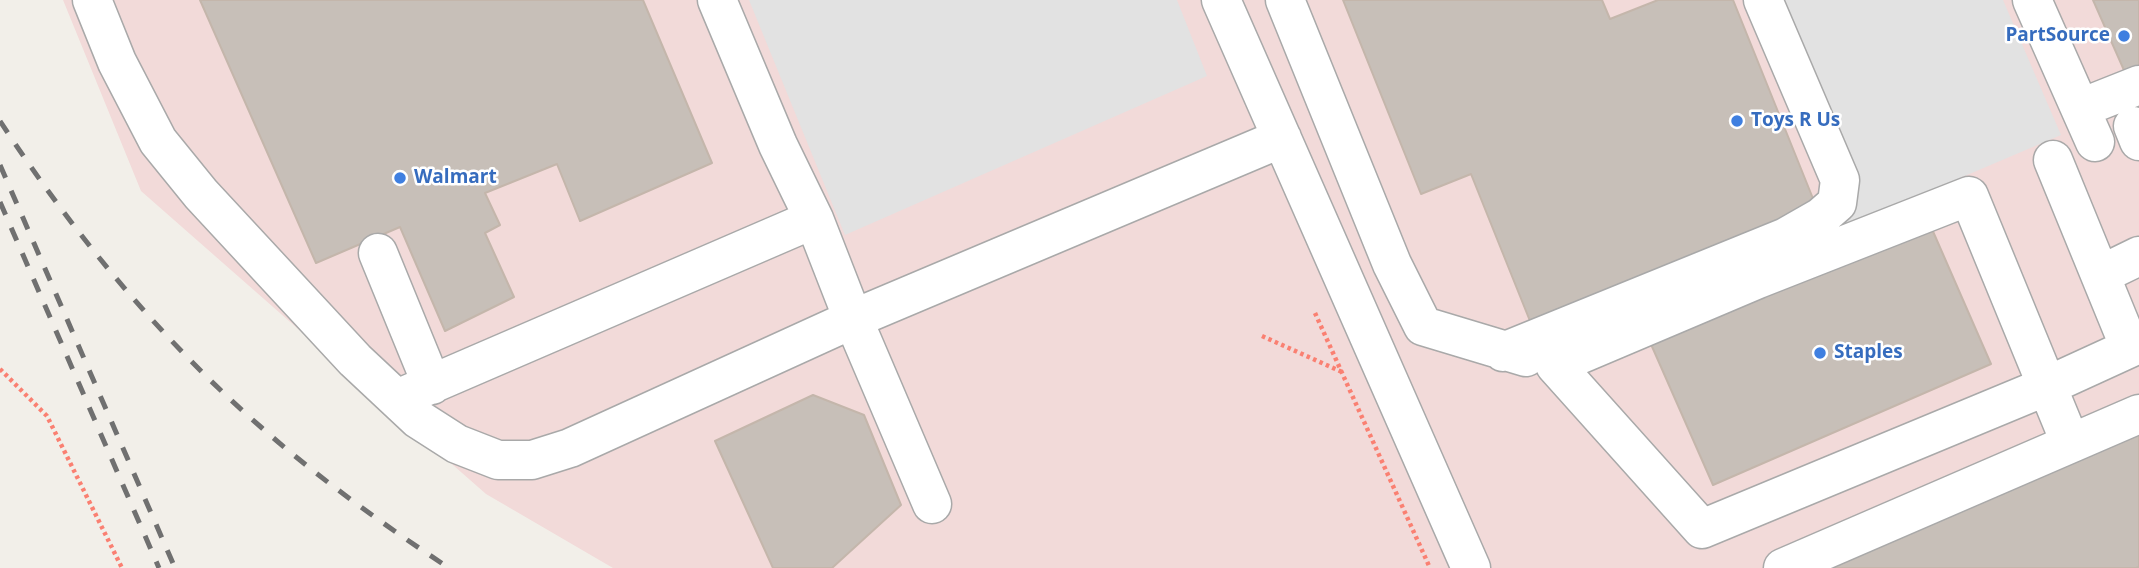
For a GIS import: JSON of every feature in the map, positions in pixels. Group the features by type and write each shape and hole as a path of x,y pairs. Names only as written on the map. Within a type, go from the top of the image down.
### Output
{"lane":[{"path":"92,0 117,62 158,141 219,214 355,360 418,419 457,444 498,460 531,460 570,448 853,319 1282,138"},
{"path":"716,0 778,145 814,219 853,319 932,504"},
{"path":"1221,0 1471,568"},
{"path":"1285,0 1392,264 1423,326 1503,352 1555,365 1702,529 2047,386 2130,348 2053,160"},
{"path":"1503,352 1786,237 1821,217 1837,203 1840,180 1763,0"},
{"path":"2032,0 2088,125 2139,85"},
{"path":"1555,365 1758,279 1969,196 2070,442"},
{"path":"397,399 814,219"},
{"path":"378,253 432,385"},
{"path":"2100,275 2139,256"},
{"path":"1783,568 2139,414"}],"path":[{"path":"1315,313 1430,568"},
{"path":"1262,336 1343,373"},
{"path":"0,369 47,416 122,568"}],"shaded area":[{"path":"63,0 2139,0 2139,568 613,568 486,494 141,191"},
{"path":"749,0 1177,0 1207,76 845,235"},
{"path":"1748,0 2003,0 2061,135 1845,227"}],"building":[{"name":"Walmart","path":"200,0 643,0 712,163 580,221 557,164 485,193 500,225 485,233 514,297 445,331 400,227 316,263"},
{"path":"1343,0 1602,0 1610,19 1658,0 1733,0 1818,211 1532,326 1471,174 1421,194"},
{"name":"PartSource","path":"2093,0 2139,0 2139,72 2127,77"},
{"name":"Staples","path":"1928,220 1991,364 1713,485 1650,342"},
{"path":"813,395 864,415 901,505 832,568 773,568 715,441"},
{"path":"2139,429 2139,567 1819,568"}],"railway":[{"path":"0,121 88,244 120,284 189,359 307,466 377,519 449,568"},
{"path":"0,165 175,568"},
{"path":"0,202 159,568"}],"place":[{"name":"PartSource","path":"2124,36"},
{"name":"Toys R Us","path":"1737,121"},
{"name":"Walmart","path":"400,178"},
{"name":"Staples","path":"1820,353"}]}
